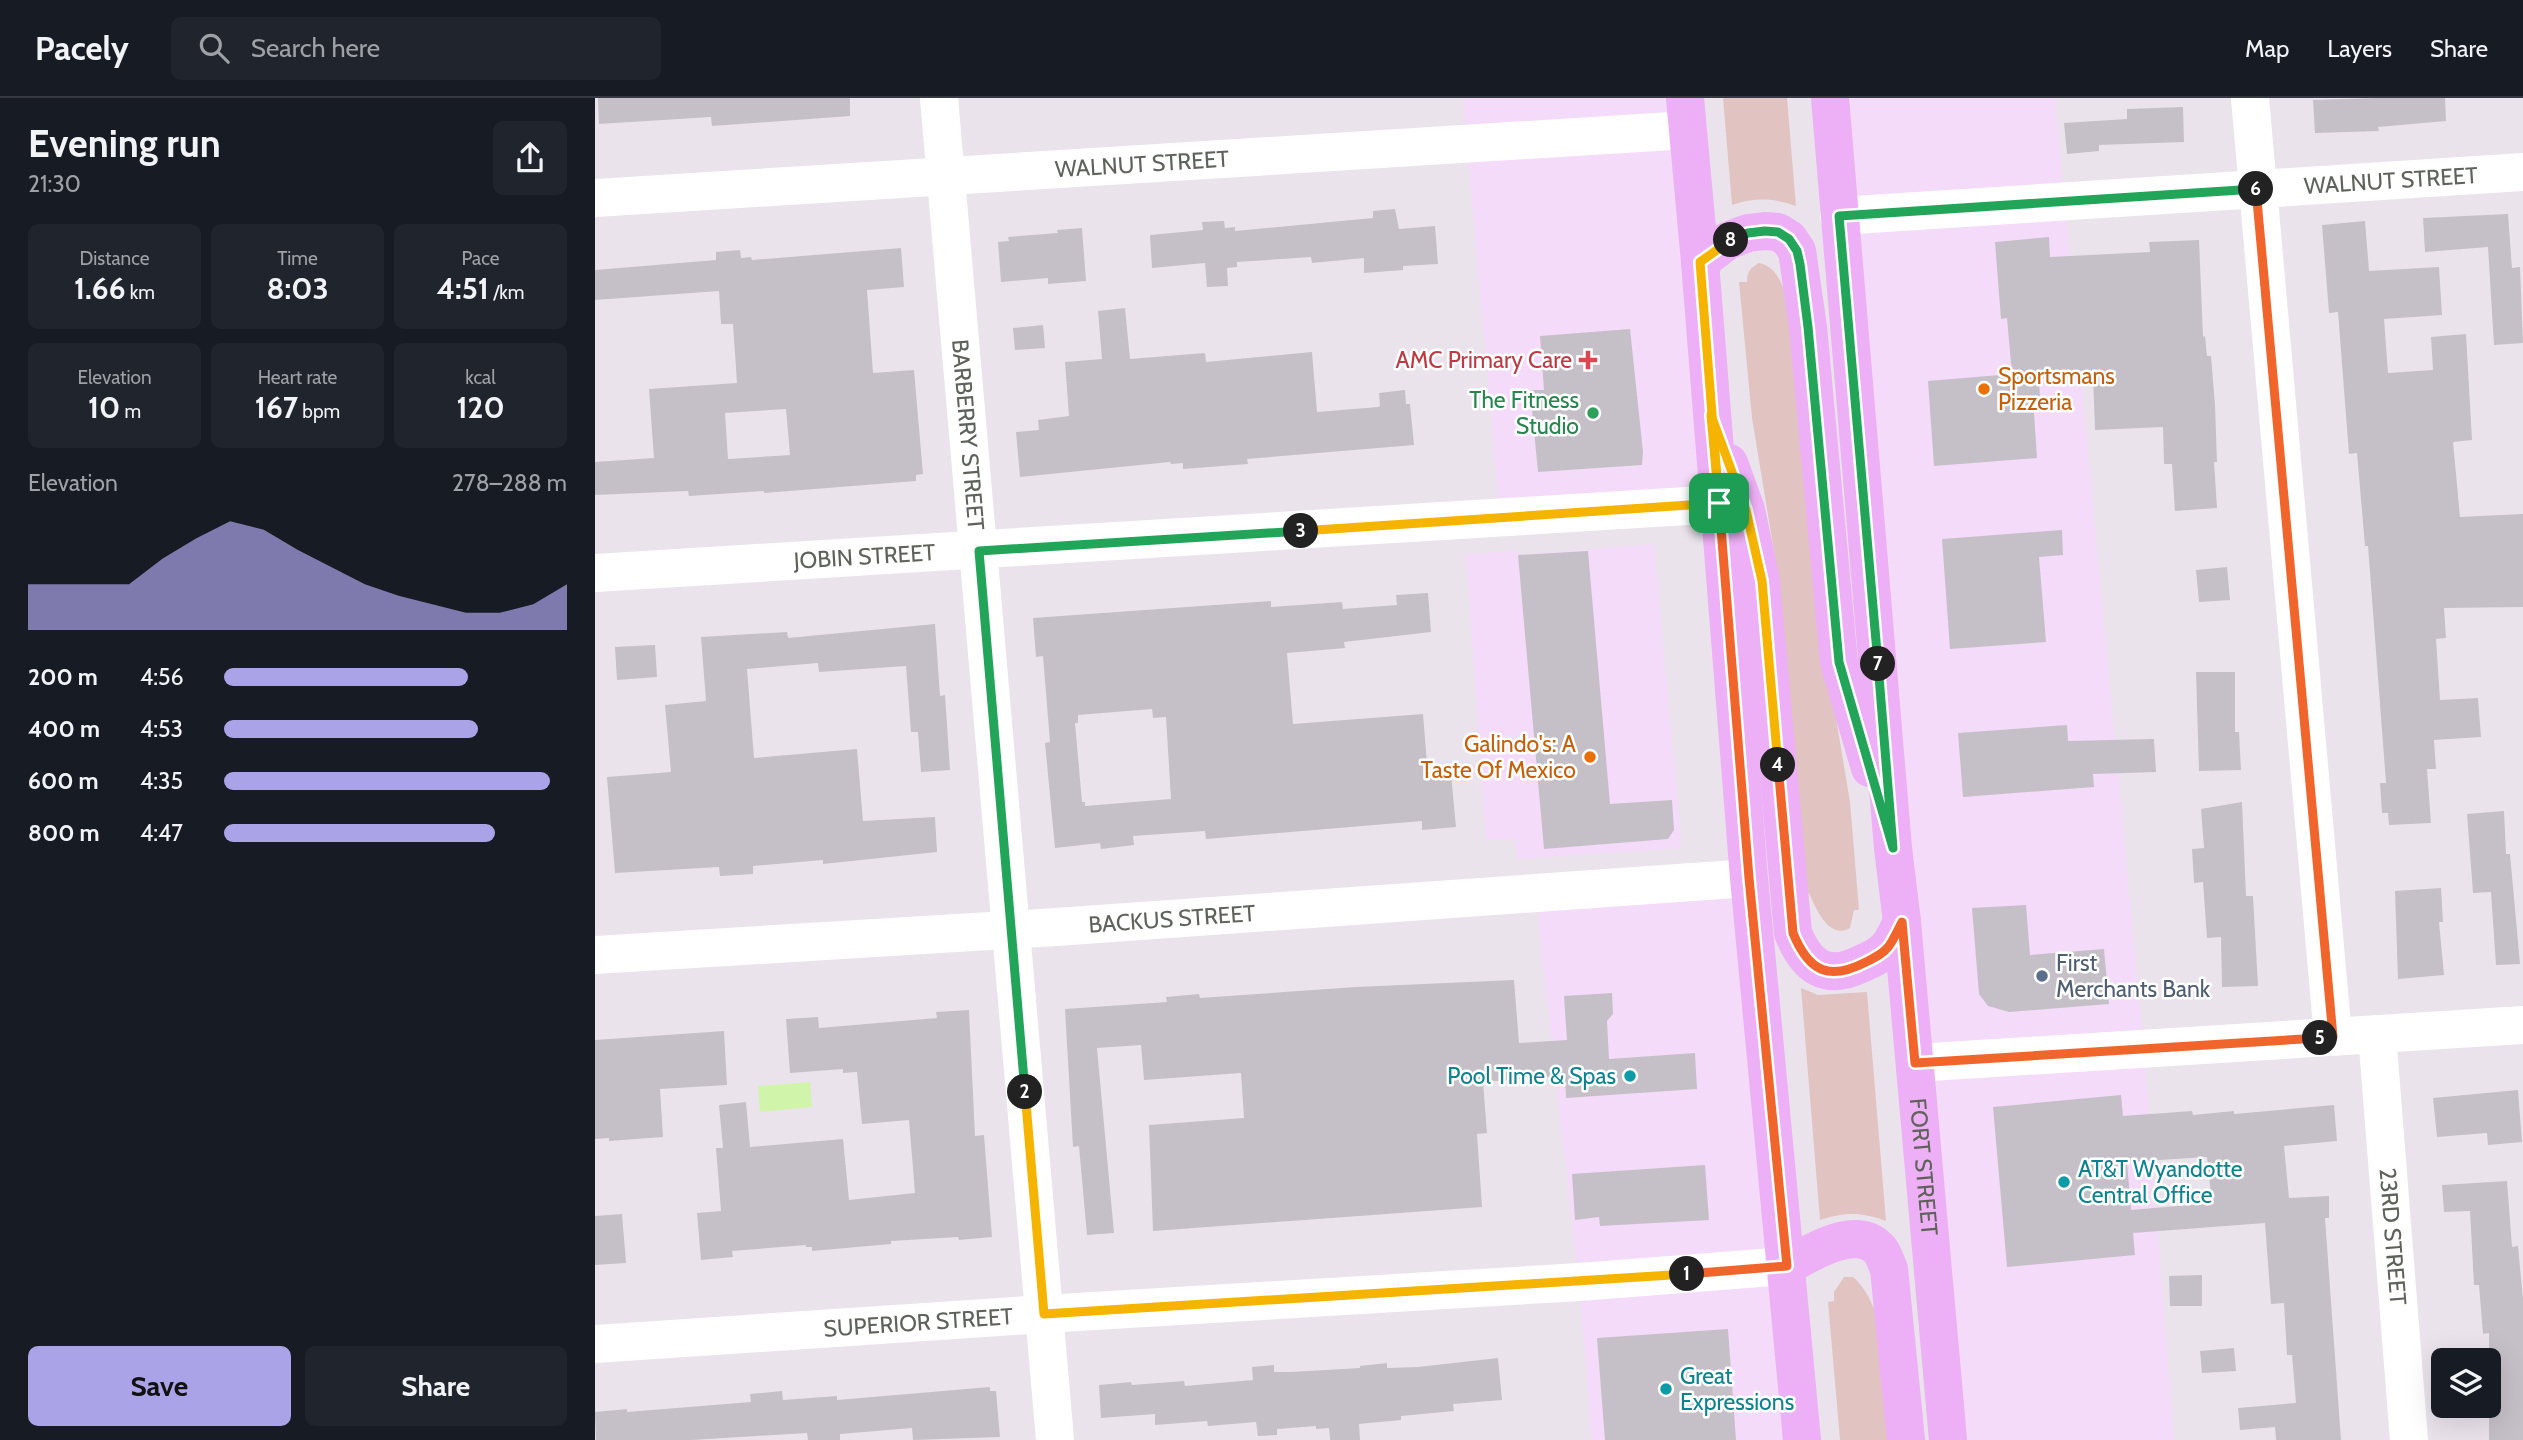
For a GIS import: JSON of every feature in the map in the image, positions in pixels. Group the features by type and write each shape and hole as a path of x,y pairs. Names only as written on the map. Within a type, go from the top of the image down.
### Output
{"main road":[{"name":"FORT STREET","path":"1830,98 1893,848 1902,922 1948,1440"},
{"path":"1686,114 1749,878 1802,1440"},
{"path":"1700,262 1727,242 1748,233 1765,231 1778,232 1789,239 1797,251 1808,327 1839,662 1893,848"},
{"path":"1711,415 1746,510 1762,581 1793,933 1798,946 1819,969 1834,973 1877,957 1888,948 1902,922"},
{"path":"1787,1266 1836,1242 1853,1239 1871,1243 1880,1250 1889,1269 1906,1440"}],"street":[{"name":"BARBERRY STREET","path":"939,98 1055,1440"},
{"path":"2250,98 2333,1037"},
{"name":"WALNUT STREET","path":"595,198 945,175 1686,114"},
{"name":"WALNUT STREET","path":"1839,216 2523,172"},
{"name":"JOBIN STREET","path":"595,573 1719,503"},
{"name":"BACKUS STREET","path":"595,955 1011,930 1749,878"},
{"path":"1915,1063 2523,1025"},
{"name":"23RD STREET","path":"2377,1034 2409,1440"},
{"name":"SUPERIOR STREET","path":"595,1343 1579,1282 1787,1266"}],"shaded area":[{"path":"1463,98 1685,98 1719,504 1500,518"},
{"path":"1723,98 1787,98 1796,206 1764,200 1732,205"},
{"path":"1830,98 2055,98 2144,1049 2174,1440 1948,1440"},
{"path":"1759,263 1773,270 1786,294 1823,640 1850,802 1859,910 1854,910 1850,928 1842,931 1824,921 1809,893 1805,893 1778,576 1752,418 1739,282 1747,282 1750,271"},
{"path":"1654,544 1682,848 1517,859 1515,839 1486,840 1466,554 1519,551 1519,555"},
{"path":"1749,878 1802,1440 1592,1440 1579,1282 1535,893"},
{"path":"1801,988 1818,995 1867,992 1886,1221 1853,1214 1820,1220"},
{"path":"810,1082 812,1107 760,1112 758,1086"},
{"path":"1844,1277 1857,1280 1874,1309 1893,1440 1840,1440 1828,1302 1834,1301 1834,1292"}],"building":[{"path":"598,98 850,98 850,116 712,126 711,117 599,124"},
{"path":"2445,98 2446,121 2378,127 2379,131 2315,133 2313,100"},
{"path":"2183,107 2184,142 2099,145 2099,151 2067,154 2064,123 2127,119 2127,109"},
{"path":"1395,209 1399,229 1435,226 1438,264 1403,266 1403,270 1364,273 1364,258 1312,263 1311,257 1237,262 1237,267 1227,268 1228,286 1207,287 1205,263 1152,268 1150,235 1203,230 1202,222 1224,221 1225,228 1235,227 1235,231 1373,218 1373,211"},
{"path":"2508,214 2512,268 2520,267 2523,343 2494,345 2488,247 2425,252 2423,218"},
{"path":"2365,221 2369,271 2439,267 2442,315 2384,319 2388,373 2433,370 2431,337 2466,334 2472,440 2453,442 2460,517 2523,514 2523,607 2444,608 2446,638 2436,639 2440,700 2478,698 2481,737 2434,740 2436,769 2427,769 2431,823 2389,825 2388,813 2382,813 2380,783 2386,783 2368,546 2365,546 2357,453 2349,454 2338,312 2329,313 2322,225"},
{"path":"1082,228 1086,281 1048,284 1048,278 1001,282 998,242 1009,241 1008,237"},
{"path":"2049,237 2050,257 2150,252 2149,242 2199,240 2203,337 2205,336 2207,356 2211,356 2215,405 2217,462 2214,462 2217,508 2175,511 2172,464 2164,464 2163,427 2095,430 2093,375 2039,379 2040,398 2033,398 2037,458 1934,466 1928,381 2012,374 2007,318 2001,319 1995,242"},
{"path":"901,248 904,287 867,290 873,373 914,370 923,474 916,475 916,481 764,493 689,496 688,491 595,495 595,462 654,458 649,389 737,383 733,324 721,324 719,291 595,300 595,270 716,260 716,252 740,250 741,258 751,257 752,260","holes":["786,409 790,455 728,459 725,413"]},
{"path":"1125,308 1130,359 1205,353 1206,362 1312,352 1317,412 1378,407 1379,393 1405,390 1406,404 1410,404 1414,445 1247,459 1248,464 1183,469 1183,463 1170,462 1020,477 1016,432 1039,430 1038,420 1069,416 1065,362 1102,359 1098,311"},
{"path":"1043,325 1045,348 1015,350 1013,328"},
{"path":"1630,329 1643,452 1642,465 1538,472 1530,390 1544,390 1540,336"},
{"path":"2062,530 2063,555 2039,557 2046,642 1950,649 1942,539"},
{"path":"1588,551 1610,804 1672,800 1674,830 1668,839 1544,849 1518,555"},
{"path":"2227,567 2230,600 2199,602 2196,570"},
{"path":"1428,593 1431,632 1344,642 1345,648 1287,653 1293,724 1423,714 1428,776 1451,774 1456,827 1422,830 1422,821 1206,839 1205,831 1133,836 1134,845 1101,849 1100,843 1055,848 1045,743 1050,742 1043,656 1036,657 1033,618 1271,601 1271,607 1342,602 1343,609 1397,605 1396,595","holes":["1152,709 1153,718 1166,717 1171,799 1085,806 1085,802 1082,802 1075,723 1078,723 1078,715"]},
{"path":"935,624 940,696 945,695 950,770 921,772 918,732 911,732 906,666 819,672 818,663 747,669 754,758 857,749 863,821 935,817 937,852 823,864 823,860 753,866 753,874 720,876 719,867 615,873 607,777 671,772 665,705 706,701 701,637 787,632 788,638"},
{"path":"655,645 657,677 617,680 615,647"},
{"path":"2196,672 2235,672 2235,732 2239,732 2241,770 2199,771"},
{"path":"2067,725 2068,741 2154,739 2156,772 2093,774 2094,787 1963,797 1958,733"},
{"path":"2242,802 2246,896 2253,896 2258,986 2222,987 2221,937 2207,938 2203,882 2194,883 2192,849 2204,848 2201,809"},
{"path":"2504,811 2506,854 2510,854 2520,964 2496,965 2491,892 2473,893 2467,814"},
{"path":"2441,888 2443,922 2439,922 2444,975 2398,979 2395,891"},
{"name":"First Merchants Bank","path":"2026,905 2030,955 2104,949 2109,1004 2009,1012 1988,1006 1979,994 1972,908"},
{"path":"1514,980 1519,1043 1567,1040 1564,996 1612,993 1613,1014 1607,1021 1609,1059 1695,1053 1697,1089 1566,1098 1565,1076 1483,1082 1487,1133 1477,1134 1482,1207 1153,1231 1149,1125 1244,1118 1241,1073 1144,1080 1141,1045 1097,1048 1114,1233 1087,1235 1079,1146 1073,1147 1065,1009 1167,1002 1166,997 1199,994 1200,998"},
{"path":"969,1010 975,1136 984,1135 992,1237 891,1241 891,1244 812,1251 812,1247 806,1245 732,1251 733,1257 701,1260 697,1213 721,1211 716,1148 723,1148 719,1105 746,1102 750,1147 843,1139 849,1200 915,1193 909,1120 862,1124 857,1072 843,1073 843,1069 790,1073 786,1019 818,1017 819,1028 937,1018 936,1012"},
{"path":"724,1031 727,1085 660,1089 663,1137 609,1141 609,1138 595,1139 595,1040"},
{"path":"2518,1090 2522,1142 2488,1145 2487,1133 2437,1137 2433,1098"},
{"path":"2121,1095 2123,1116 2192,1111 2193,1115 2234,1111 2234,1114 2334,1105 2337,1141 2284,1146 2289,1198 2329,1196 2329,1218 2325,1218 2341,1440 2276,1440 2275,1427 2240,1430 2238,1408 2296,1403 2292,1355 2287,1355 2284,1303 2271,1304 2265,1223 2133,1233 2135,1255 2007,1267 1993,1107","holes":["2207,1157 2212,1203 2131,1210 2127,1162"]},
{"path":"1705,1165 1709,1220 1600,1226 1599,1217 1575,1220 1572,1174"},
{"path":"2507,1181 2512,1247 2518,1246 2523,1299 2523,1440 2489,1440 2489,1418 2501,1418 2501,1348 2489,1348 2489,1333 2483,1334 2479,1285 2474,1285 2470,1211 2444,1212 2442,1185"},
{"path":"622,1214 626,1263 595,1265 595,1216"},
{"path":"2202,1275 2202,1306 2170,1306 2169,1276"},
{"name":"Great Expressions","path":"1728,1329 1736,1440 1605,1440 1597,1338"},
{"path":"2234,1348 2236,1371 2202,1373 2200,1351"},
{"path":"1498,1358 1502,1400 1453,1404 1454,1411 1401,1416 1401,1420 1359,1424 1360,1440 1330,1440 1329,1428 1316,1429 1316,1426 1277,1429 1277,1435 1258,1436 1256,1422 1208,1426 1207,1421 1155,1425 1155,1414 1101,1418 1099,1385 1184,1381 1185,1386 1253,1380 1252,1367 1274,1365 1274,1372 1291,1372 1360,1368 1387,1363 1387,1368 1418,1367"},
{"path":"990,1387 990,1391 996,1391 1000,1437 913,1440 912,1428 840,1434 840,1440 808,1440 807,1433 692,1440 596,1440 595,1412 751,1402 750,1394 782,1391 783,1400 837,1396 837,1400"}],"place":[{"name":"AMC Primary Care","path":"1588,360"},
{"name":"Sportsmans Pizzeria","path":"1984,389"},
{"name":"The Fitness Studio","path":"1593,413"},
{"name":"Galindo's: A Taste Of Mexico","path":"1590,757"},
{"name":"First Merchants Bank","path":"2042,976"},
{"name":"Pool Time & Spas","path":"1630,1076"},
{"name":"AT&T Wyandotte Central Office","path":"2064,1182"},
{"name":"Great Expressions","path":"1666,1389"}],"route":[{"path":"1719,503 1711,415 1700,262 1727,242 1748,233 1778,232 1789,239 1797,251 1800,264 1839,662 1893,848 1839,216 2257,188 2333,1037 1915,1063 1902,922 1888,948 1877,957 1834,973 1819,969 1798,946 1793,933 1762,581 1746,510 1711,415 1719,503 979,551 1044,1314 1579,1282 1787,1266 1749,878 1719,503"}]}
